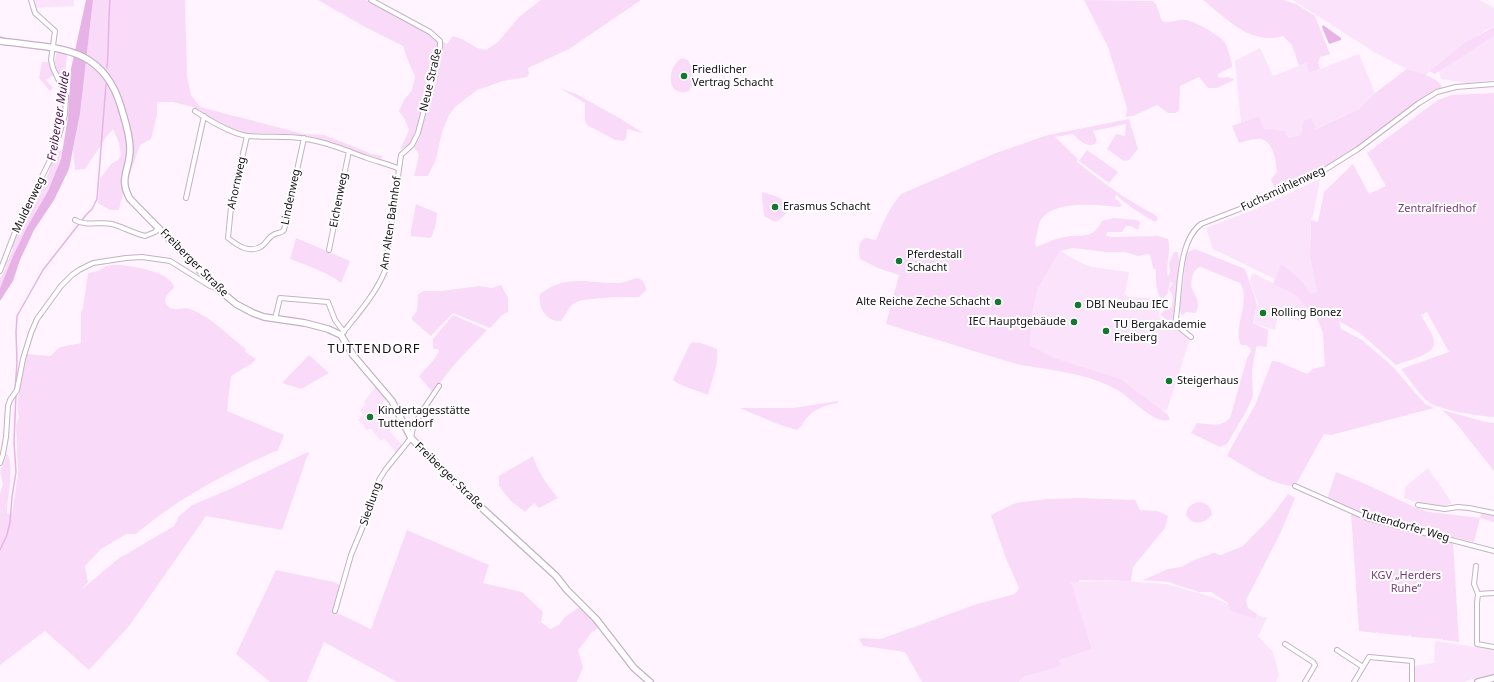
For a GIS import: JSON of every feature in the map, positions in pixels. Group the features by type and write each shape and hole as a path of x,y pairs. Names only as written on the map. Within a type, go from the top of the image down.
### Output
{"street":[{"name":"Muldenweg","path":"0,271 15,232 54,152 65,115 66,96 53,68 51,60 56,48 55,31 35,12 31,0"},
{"name":"Neue Straße","path":"371,0 430,32 440,41 438,59 418,133 412,145 402,155 399,169"},
{"name":"Freiberger Straße","path":"0,41 56,48 84,57 101,69 111,83 118,98 130,137 129,163 124,182 125,190 130,198 174,244 236,304 253,313 342,333 353,355 392,401 411,438 483,509 556,576 567,590 596,619 634,668 650,682"},
{"name":"Fuchsmühlenweg","path":"1191,337 1175,324 1182,258 1189,238 1197,227 1315,176 1358,149 1419,103 1437,92 1456,87 1494,84"},
{"path":"195,111 235,133 247,136 304,138 329,144 367,158 386,163 399,169"},
{"path":"186,198 204,116"},
{"name":"Ahornweg","path":"228,231 231,207 247,136"},
{"name":"Lindenweg","path":"228,231 228,238 239,246 248,249 261,246 272,235 284,230 304,138"},
{"name":"Eichenweg","path":"329,250 349,151"},
{"name":"Am Alten Bahnhof","path":"342,333 368,302 382,280 385,271 399,169"},
{"path":"77,222 82,224 112,224 145,236 155,232 159,228"},
{"path":"0,463 6,437 8,406 12,396 17,390 25,352 37,319 61,286 79,270 93,263 142,257 170,261 210,286 218,288"},
{"path":"275,319 280,298 328,302 342,333"},
{"name":"Siedlung","path":"334,611 351,556 373,502 379,480 411,438 413,427 439,386"},
{"name":"Tuttendorfer Weg","path":"1295,486 1367,518 1494,551"},
{"path":"1418,505 1444,509 1458,507 1470,508 1494,513"},
{"path":"1476,566 1474,584 1478,594 1477,644 1494,647"},
{"path":"1478,594 1494,593"},
{"path":"1285,644 1313,662 1315,665 1305,682"},
{"path":"1337,650 1363,666"},
{"path":"1354,682 1369,657 1412,661 1412,682"},
{"path":"1478,682 1494,678"}],"shaded area":[{"path":"33,0 74,0 74,6 35,8"},
{"path":"86,0 93,0 80,114 69,169 54,200 34,230 20,260 13,281 0,301 0,288 13,256 27,227 48,191 61,159 68,117 71,69"},
{"path":"1293,0 1480,0 1494,8 1494,27 1487,29 1436,65 1425,76 1407,69 1374,52"},
{"path":"1323,25 1341,38 1341,40 1329,44 1322,27"},
{"path":"1494,36 1494,80 1467,83 1441,79 1439,71"},
{"path":"1260,48 1273,76 1306,63 1310,73 1359,54 1375,93 1359,109 1315,129 1311,118 1301,135 1289,138 1285,131 1264,130 1259,116 1241,123 1235,61"},
{"path":"1320,179 1314,212 1311,220 1310,236 1310,257 1317,292 1310,293 1302,281 1281,265 1275,279 1213,249 1206,228 1256,209"},
{"name":"TU Bergakademie Freiberg","path":"1060,251 1081,263 1092,267 1129,272 1125,294 1129,297 1160,299 1159,316 1172,324 1190,339 1167,410 1162,411 1121,379 1055,358 1030,345 1032,315 1038,288"},
{"path":"1253,273 1294,294 1310,310 1300,321 1278,315 1275,330 1254,323 1258,304 1250,281"},
{"name":"Kindertagesstätte Tuttendorf","path":"376,386 386,399 378,413 382,421 403,446 396,453 384,438 381,441 371,429 365,430 364,425 358,420 363,414 360,411 366,404 364,402"},
{"path":"1428,468 1452,503 1442,507 1418,503 1404,498 1405,487"},
{"path":"1123,581 1166,584 1212,597 1236,608 1267,618 1258,636 1273,652 1279,675 1276,682 1019,682 1023,677 1060,666 1059,660 1092,649 1071,582"},
{"path":"1435,641 1494,650 1494,674 1463,682 1415,682 1415,666 1434,663"}],"green space":[{"path":"93,0 185,0 187,76 191,95 200,107 304,134 324,135 372,154 383,156 380,160 314,137 289,134 245,133 237,131 196,108 173,102 157,102 157,115 151,139 140,145 119,210 110,210 98,203 100,179 111,164 118,160 121,155 119,143 113,129 85,169 75,170 73,151 80,114"},
{"path":"318,0 365,0 447,44 453,36 464,40 477,48 486,50 498,42 519,17 541,0 641,0 569,49 528,68 529,74 527,77 503,81 477,90 455,107 449,115 442,132 436,159 428,176 414,176 419,155 413,145 420,135 429,99 427,92 412,143 400,150 409,130 399,111 404,100 412,90 415,76 403,46 365,27"},
{"path":"1084,0 1153,1 1156,4 1162,21 1169,22 1186,20 1200,25 1216,34 1225,42 1232,67 1218,74 1218,77 1230,78 1234,80 1217,88 1208,88 1199,77 1180,86 1179,111 1175,113 1168,113 1157,105 1133,116 1126,117 1127,108 1108,47"},
{"path":"1203,0 1283,0 1296,4 1315,16 1330,54 1320,57 1318,63 1320,69 1309,73 1306,63 1299,66 1292,45 1283,36 1271,38 1252,35 1234,25"},
{"path":"1494,27 1494,36 1435,74 1429,71 1466,42"},
{"path":"57,53 67,54 64,84 58,73 55,61"},
{"path":"682,58 688,60 693,71 694,79 689,91 681,92 672,86 671,74 677,62"},
{"path":"42,62 48,62 54,75 46,80 53,88 50,91 39,78"},
{"path":"1407,69 1434,79 1443,90 1431,96 1378,136 1315,176 1277,193 1271,180 1277,172 1272,148 1261,139 1239,143 1232,126 1259,116 1264,129 1285,131 1289,138 1301,135 1304,121 1311,118 1316,129 1359,109 1375,93"},
{"path":"560,88 578,95 643,133 627,129 626,139 623,141 615,140 587,125 585,121 585,103"},
{"name":"Zentralfriedhof","path":"1494,93 1494,417 1448,410 1431,404 1416,389 1401,369 1449,352 1427,312 1421,315 1433,336 1433,347 1430,351 1419,357 1396,365 1360,333 1339,321 1341,329 1362,340 1392,366 1425,404 1434,408 1331,435 1324,434 1295,486 1277,483 1252,471 1227,456 1255,405 1272,361 1279,362 1307,374 1313,369 1325,366 1323,333 1317,318 1294,294 1273,284 1281,264 1302,281 1310,293 1317,292 1310,257 1311,220 1318,222 1324,192 1353,164 1369,194 1386,186 1367,153 1438,100 1452,95"},
{"path":"1129,119 1138,149 1129,160 1124,161 1107,149 1116,134 1125,136 1126,124 1093,131 1097,140 1095,144 1092,145 1083,143 1073,134 1055,137 1078,159 1076,161 1100,180 1153,214 1158,219 1155,222 1135,210 1116,195 1115,198 1122,205 1120,207 1072,205 1060,207 1049,212 1042,219 1035,242 1036,247 1060,238 1084,236 1094,232 1102,221 1113,218 1138,220 1140,223 1138,230 1131,226 1126,226 1122,232 1107,232 1106,236 1158,236 1168,239 1168,277 1170,272 1169,263 1174,252 1178,252 1180,268 1175,317 1171,320 1167,320 1161,315 1165,308 1172,307 1173,296 1169,289 1173,284 1170,282 1168,293 1162,300 1157,289 1156,270 1153,268 1150,255 1138,256 1125,252 1107,252 1073,248 1060,251 1038,288 1032,315 1030,345 1055,358 1121,379 1168,415 1170,419 1165,421 1151,416 1124,394 1096,380 1084,376 1017,364 886,324 899,275 878,268 860,259 859,247 863,239 866,238 876,240 890,210 901,194 996,153 1048,135"},
{"path":"57,147 62,152 56,173 48,191 27,227 0,288 0,279 6,267 4,265 13,249 11,246 42,182 46,180"},
{"path":"1087,150 1118,172 1109,183 1079,161"},
{"path":"762,192 776,196 788,203 788,210 781,219 775,222 764,216"},
{"path":"416,204 437,213 436,224 431,238 411,236"},
{"path":"296,238 350,261 341,283 323,272 290,259"},
{"path":"1195,249 1245,269 1257,304 1253,323 1268,330 1266,347 1257,346 1256,348 1252,370 1253,396 1247,410 1227,444 1220,447 1191,433 1197,423 1219,424 1230,418 1247,358 1251,352 1250,348 1246,345 1241,345 1239,338 1244,298 1240,283 1201,267 1196,269 1191,283 1198,302 1196,313 1186,312 1183,315 1181,314 1180,310 1186,256 1188,252"},
{"path":"113,265 137,267 165,277 171,281 174,287 165,300 169,307 172,309 187,308 198,312 213,322 246,349 245,352 256,359 251,364 231,376 227,411 284,435 278,450 222,477 187,497 169,508 136,534 126,534 101,549 85,566 88,582 81,590 118,559 174,526 179,516 192,505 228,490 308,452 309,454 282,530 206,516 129,626 89,670 45,631 0,665 0,494 3,484 0,472 7,453 11,474 7,514 12,514 18,475 16,425 19,416 18,404 20,385 27,354 50,356 60,347 81,343 81,313 88,273"},
{"path":"638,278 644,283 646,290 639,297 615,297 582,300 574,303 570,307 561,321 556,321 547,317 540,304 540,294 560,284 579,281 620,283"},
{"path":"501,285 508,298 508,312 502,315 490,328 453,313 431,336 412,320 412,317 417,311 418,294 424,291 442,291 479,286 492,288"},
{"path":"453,315 487,330 452,368 433,393 419,376 439,352 438,349 433,349 433,339"},
{"path":"692,342 701,343 717,349 716,366 708,395 681,385 673,380"},
{"path":"309,355 329,373 301,389 282,383"},
{"path":"838,401 838,403 824,406 816,410 808,416 797,430 775,423 740,408 793,408"},
{"path":"1442,410 1494,423 1494,471 1456,423"},
{"path":"533,456 543,478 558,498 539,508 534,503 525,512 510,500 499,486 499,476"},
{"path":"1336,472 1416,508 1429,512 1480,518 1474,542 1382,520 1327,499"},
{"path":"1288,494 1295,498 1280,534 1246,600 1248,608 1257,614 1255,619 1231,611 1228,603 1211,592 1199,592 1168,582 1143,580 1168,569 1181,567 1194,560 1214,553 1221,555 1243,546 1271,517"},
{"path":"1078,498 1135,500 1140,510 1158,511 1168,516 1165,528 1133,567 1131,581 1079,580 1079,582 1071,582 1092,649 1059,660 1061,666 1023,677 1019,682 922,682 905,652 863,646 859,639 881,639 977,604 1015,594 1019,588 1005,556 991,515 1013,504 1022,502 1047,499"},
{"path":"1200,502 1205,503 1211,509 1212,514 1203,522 1192,521 1186,515 1187,510 1190,506"},
{"path":"1482,511 1494,513 1494,522 1480,518"},
{"name":"KGV „Herders Ruhe“","path":"1351,512 1401,529 1453,541 1459,642 1443,640 1442,638 1412,637 1410,635 1359,631"},
{"path":"407,530 489,565 483,583 522,592 543,612 541,622 550,629 559,625 565,617 581,606 600,627 592,632 578,650 583,667 577,682 397,682 324,642 307,682 270,682 236,654 276,570 334,582 341,586 333,611 371,629"}],"waterway":[{"path":"107,68 110,0"},
{"path":"0,37 4,38"},
{"path":"15,390 17,363 17,316 43,270 92,209 97,199 106,84"},
{"path":"0,550 7,535 10,522 16,472 14,442 16,394"}],"place":[{"name":"Friedlicher Vertrag Schacht","path":"684,76"},
{"name":"Erasmus Schacht","path":"775,207"},
{"name":"Pferdestall Schacht","path":"899,261"},
{"name":"Alte Reiche Zeche Schacht","path":"998,302"},
{"name":"DBI Neubau IEC","path":"1078,305"},
{"name":"Rolling Bonez","path":"1263,313"},
{"name":"IEC Hauptgebäude","path":"1074,322"},
{"name":"TU Bergakademie Freiberg","path":"1106,331"},
{"name":"Steigerhaus","path":"1169,381"},
{"name":"Kindertagesstätte Tuttendorf","path":"370,417"}],"district":[{"name":"TUTTENDORF","path":"374,349"}],"water label":[{"name":"Freiberger Mulde","path":"59,116"}]}
